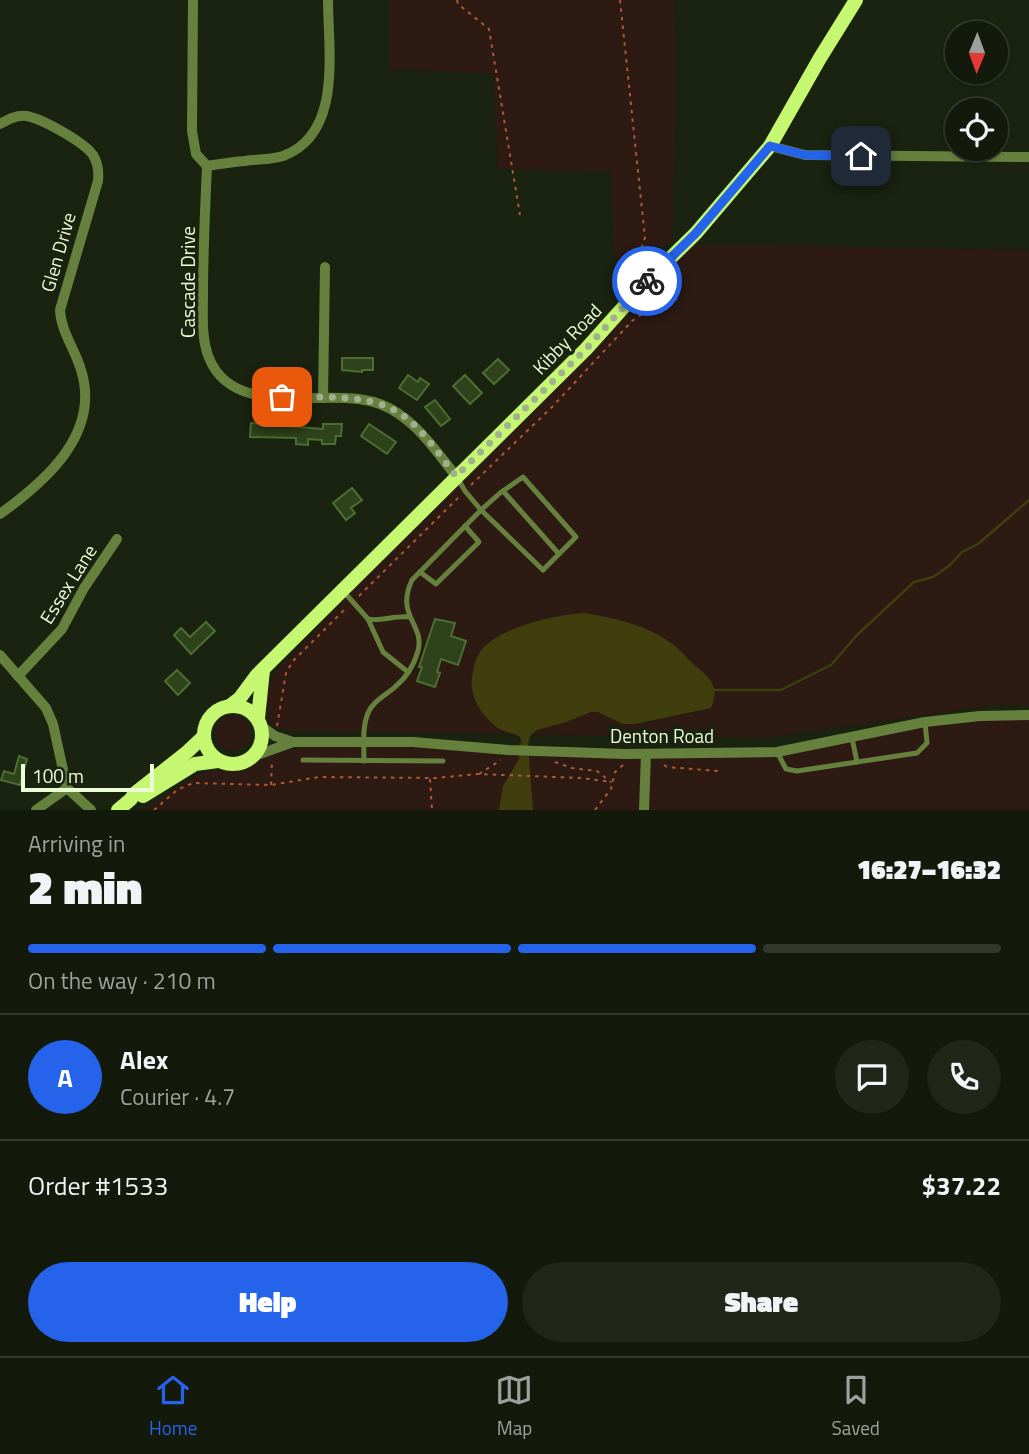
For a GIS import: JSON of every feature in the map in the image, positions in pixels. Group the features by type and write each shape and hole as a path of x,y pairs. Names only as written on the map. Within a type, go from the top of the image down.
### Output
{"main road":[{"name":"Kibby Road","path":"231,705 342,589 586,349 647,281 696,233 770,146 856,0"},
{"path":"131,799 138,799 195,764 218,761 233,765 252,757 262,740 260,722 263,670"},
{"path":"118,810 203,737 208,720 214,712 231,705 245,708 260,722"},
{"path":"203,737 208,751 218,761"}],"street":[{"name":"Cascade Drive","path":"193,0 192,131 196,154 207,166 203,330 210,360 219,374 239,389 262,397 323,398 376,403 398,412 416,428 456,476"},
{"path":"207,166 269,160 285,155 303,145 318,128 325,109 328,79 328,0"},
{"name":"Glen Drive","path":"0,124 11,117 24,116 46,124 88,148 99,171 60,310 61,321 85,382 86,409 72,443 56,466 0,514"},
{"path":"770,146 805,155 1029,157"},
{"path":"323,398 325,267"},
{"name":"Essex Lane","path":"18,676 62,629 84,588 117,539"},
{"path":"0,656 46,708 53,724 67,788 91,810"},
{"name":"Denton Road","path":"260,722 275,736 293,742 413,742 546,756 777,752 925,722 980,716 1029,715"},
{"name":"Denton Road","path":"252,757 293,742"},
{"path":"644,810 646,754"},
{"path":"36,810 67,788"}],"lane":[{"path":"364,761 364,725 369,710 397,685 412,667 419,640 406,603 408,589 420,572 481,510 523,477 576,537 543,570 481,510 456,476"},
{"path":"503,491 559,554"},
{"path":"420,572 436,584 479,542 465,526"},
{"path":"342,589 368,619 383,652 408,672"},
{"path":"368,619 397,615 409,617"},
{"path":"777,752 782,765 791,771 922,751 927,739 925,722"},
{"path":"852,737 857,762"},
{"path":"303,760 443,761"}],"path":[{"path":"457,0 458,4 489,29 520,215"},
{"path":"620,0 645,239 636,262 640,271"},
{"path":"275,736 286,673 293,661 552,407 632,321 659,303 653,291"},
{"path":"271,785 273,750"},
{"path":"478,774 508,754"},
{"path":"546,756 572,768 597,771 612,782"},
{"path":"661,762 667,767 718,771"},
{"path":"595,810 611,789 615,772 626,763"},
{"path":"154,810 177,790 193,783 271,785 319,777 430,778 478,774 612,782"},
{"path":"430,778 432,810"}],"shaded area":[{"path":"389,0 674,0 677,79 672,240 634,275 614,258 611,171 498,169 493,74 389,69"},
{"path":"696,244 1029,250 1029,706 1008,703 764,738 286,731 271,725 266,698 275,672 671,256"},
{"path":"584,613 644,628 676,647 714,687 711,708 635,724 623,724 598,712 591,712 537,730 530,736 528,745 533,810 499,810 503,786 519,759 521,738 497,727 476,703 472,683 477,658 488,643 513,629 558,616"},
{"path":"233,715 246,720 251,733 246,746 233,751 220,746 215,733 220,720"},
{"path":"1029,717 1029,810 143,810 193,777 213,770 244,770 265,756 307,746 767,749 973,719"}],"building":[{"path":"342,358 373,358 373,370 342,370"},
{"path":"498,359 509,370 494,384 483,373"},
{"path":"408,375 418,382 420,378 429,384 417,400 399,388"},
{"path":"465,375 482,393 470,404 453,386"},
{"path":"435,400 450,419 441,426 425,407"},
{"path":"251,423 323,429 323,424 342,424 341,436 336,436 335,444 322,444 322,440 308,439 308,445 296,444 296,438 250,437"},
{"path":"369,424 396,442 387,454 361,436"},
{"path":"352,488 362,500 351,508 355,513 346,520 333,503"},
{"path":"435,619 455,623 451,636 466,641 458,665 441,659 435,687 417,681"},
{"path":"206,622 215,631 191,654 174,635 181,628 190,637"},
{"path":"177,670 190,683 178,695 165,681"},
{"path":"19,756 27,759 20,785 1,780 4,771 14,774"}],"waterway":[{"path":"713,690 781,690 831,665 857,635 914,582 933,577 949,566 962,552 978,544 1029,500"}],"way so far":[{"path":"282,397 355,400 376,403 398,412 416,428 456,476 586,349 647,281"}],"route":[{"path":"647,281 696,233 770,146 805,155 861,156"}]}
